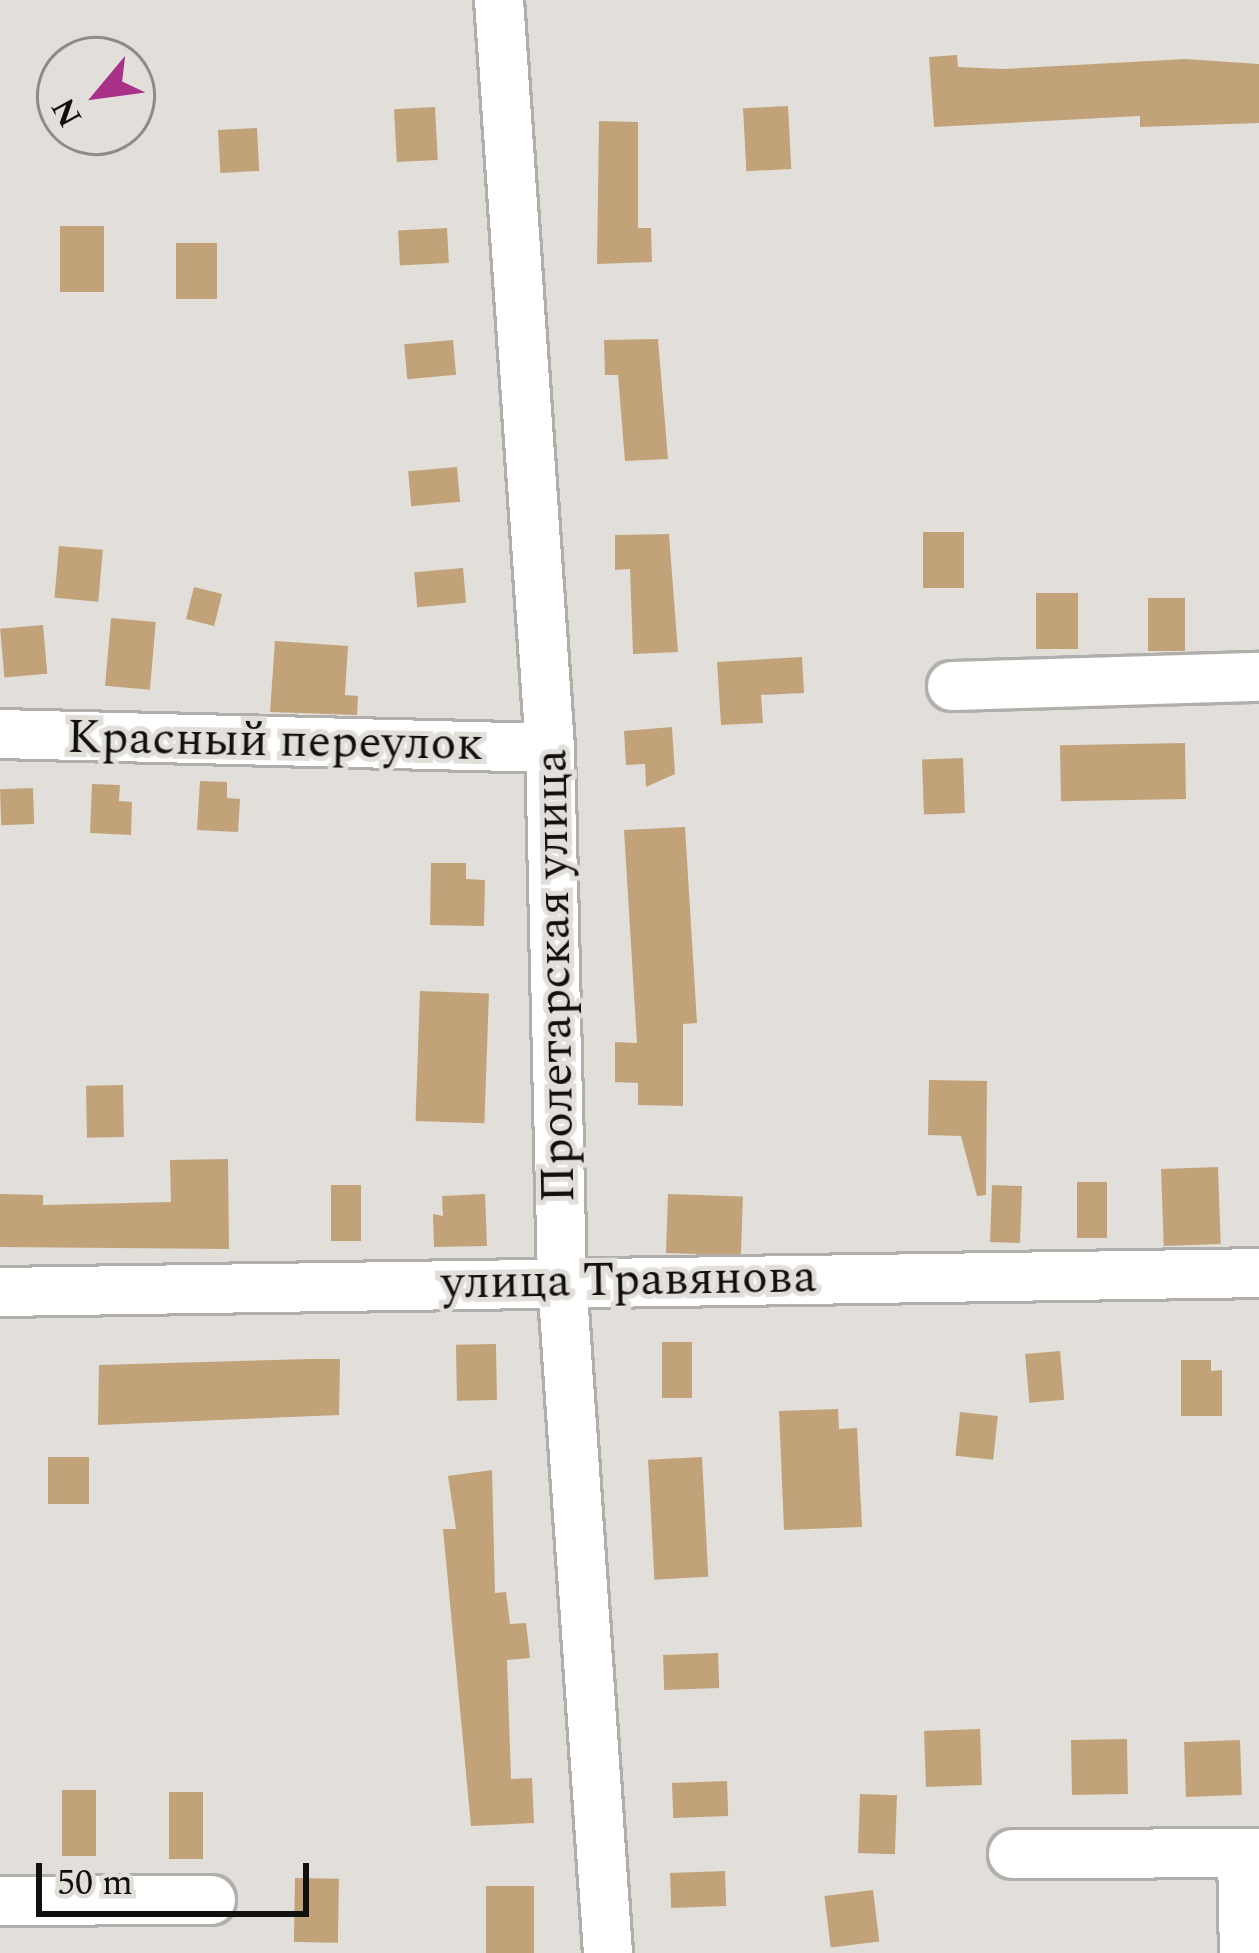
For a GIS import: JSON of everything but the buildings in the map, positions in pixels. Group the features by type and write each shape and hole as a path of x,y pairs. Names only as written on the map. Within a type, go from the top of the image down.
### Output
{"street":[{"name":"Пролетарская улица","path":"500,0 550,748 562,1280 608,1953"},
{"path":"952,686 1259,677"},
{"name":"Красный переулок","path":"0,734 550,748"},
{"name":"улица Травянова","path":"0,1292 1259,1273"},
{"path":"1013,1854 1250,1853 1244,1953"},
{"path":"0,1901 211,1900"}]}
